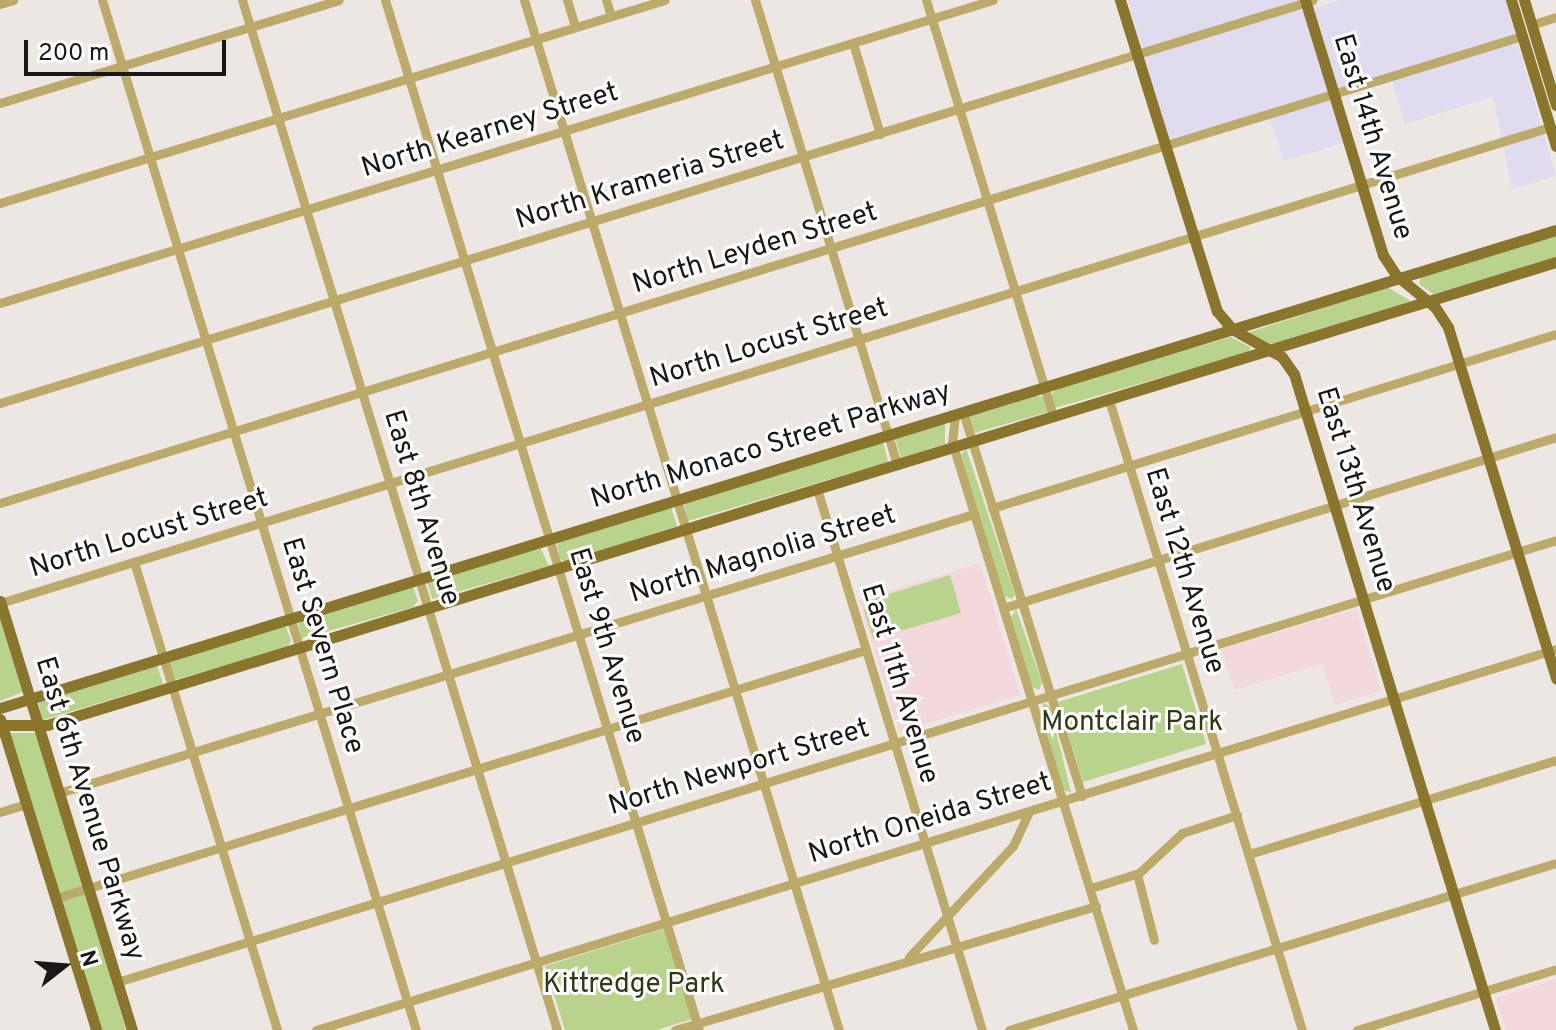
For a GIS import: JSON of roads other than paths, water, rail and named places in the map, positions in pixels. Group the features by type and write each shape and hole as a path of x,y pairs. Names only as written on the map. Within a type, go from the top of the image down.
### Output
{"main road":[{"path":"1120,0 1217,311 1232,329"},
{"path":"1511,0 1556,146"},
{"path":"1524,0 1556,105"},
{"name":"East 14th Avenue","path":"1308,1 1381,252 1399,278 1429,300 1445,321 1517,552 1552,651 1556,679"},
{"name":"North Monaco Street Parkway","path":"0,708 1556,230"},
{"name":"North Monaco Street Parkway","path":"1,723 39,727 1556,262"},
{"name":"East 13th Avenue","path":"1232,329 1270,349 1288,364 1297,385 1495,1030"},
{"path":"1290,343 1297,385"},
{"name":"East 6th Avenue Parkway","path":"0,602 132,1030"},
{"name":"East 6th Avenue Parkway","path":"1,723 96,1030"}],"street":[{"path":"0,4 13,0"},
{"name":"East Severn Place","path":"102,0 416,1030"},
{"name":"East 8th Avenue","path":"242,0 557,1030"},
{"path":"0,103 339,0"},
{"name":"East 9th Avenue","path":"385,0 698,1026"},
{"path":"524,0 839,1030"},
{"path":"567,0 575,27"},
{"path":"606,0 611,16"},
{"path":"0,203 611,16 642,3 665,0"},
{"path":"755,0 897,465"},
{"path":"926,0 1053,416"},
{"name":"North Kearney Street","path":"0,303 993,0"},
{"name":"North Krameria Street","path":"0,403 1308,1"},
{"path":"1531,25 1556,17"},
{"name":"North Leyden Street","path":"0,503 1522,36"},
{"path":"853,43 880,134"},
{"name":"North Locust Street","path":"0,602 1550,127"},
{"path":"992,508 1556,334"},
{"name":"East 12th Avenue","path":"1109,400 1302,1030"},
{"path":"959,414 972,442 1082,796"},
{"path":"959,414 953,447 1133,1030"},
{"path":"1003,608 1556,437"},
{"name":"East 11th Avenue","path":"817,489 982,1030"},
{"name":"North Magnolia Street","path":"59,793 974,514"},
{"name":"North Newport Street","path":"117,982 764,784 1031,698 1051,695 1556,540"},
{"path":"134,562 277,1030"},
{"path":"56,898 865,650"},
{"name":"North Oneida Street","path":"316,1030 1552,651"},
{"path":"1249,854 1556,760"},
{"path":"0,812 26,804"},
{"path":"907,959 1018,840 1029,812"},
{"path":"1091,888 1137,874 1178,835 1237,815"},
{"path":"1009,1030 1556,863"},
{"path":"1137,874 1154,940"},
{"path":"675,1030 698,1026 907,959 1096,906"},
{"path":"1357,1030 1556,969"}],"park label":[{"name":"Montclair Park","path":"1132,723"},
{"name":"Kittredge Park","path":"634,985"}]}
